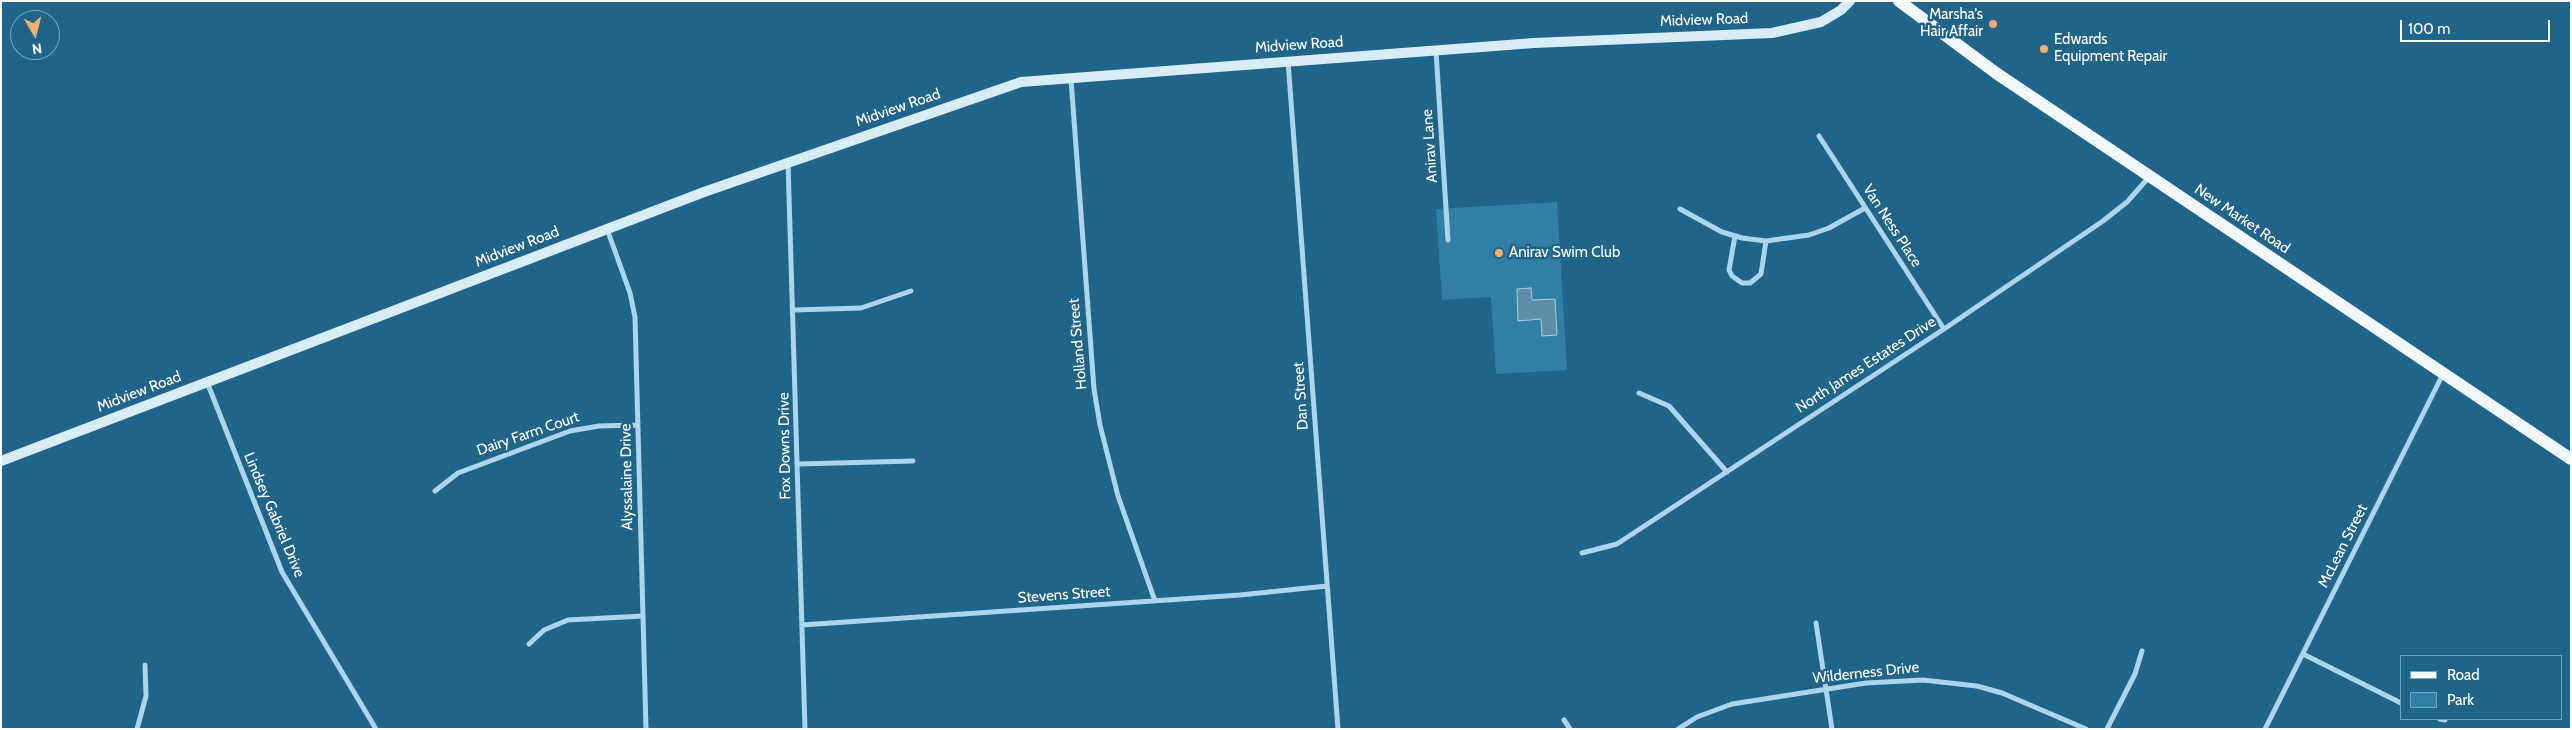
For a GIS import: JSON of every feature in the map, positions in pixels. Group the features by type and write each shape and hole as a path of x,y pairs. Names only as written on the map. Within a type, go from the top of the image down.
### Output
{"main road":[{"name":"New Market Road","path":"1899,1 1996,73 2571,459"}],"street":[{"name":"Midview Road","path":"1,461 607,229 788,162 1021,82 1633,37 1772,33 1821,22 1841,10 1850,1"},
{"name":"Anirav Lane","path":"1436,50 1448,240"},
{"name":"Dan Street","path":"1288,61 1338,729"},
{"name":"Holland Street","path":"1071,77 1094,389 1100,425 1116,488 1155,601"},
{"name":"Van Ness Place","path":"1819,136 1944,329"},
{"name":"Fox Downs Drive","path":"788,162 794,310 805,729"},
{"name":"North James Estates Drive","path":"1582,553 1617,544 1944,329 2103,221 2127,202 2150,176"},
{"path":"1680,209 1722,232 1734,236 1766,241 1809,235 1829,228 1865,208"},
{"name":"Alyssalaine Drive","path":"607,229 633,306 646,729"},
{"path":"1734,236 1730,270 1732,276 1742,284 1750,283 1761,274 1766,241"},
{"path":"794,310 861,308 911,291"},
{"name":"McLean Street","path":"2265,729 2444,374"},
{"name":"Lindsey Gabriel Drive","path":"207,382 282,572 376,729"},
{"path":"1639,394 1670,406 1726,472"},
{"name":"Dairy Farm Court","path":"434,491 458,473 570,430 599,426 638,425"},
{"path":"798,464 913,460"},
{"name":"Stevens Street","path":"802,625 1260,594 1326,586"},
{"path":"529,644 544,630 568,620 643,616"},
{"path":"1816,623 1832,729"},
{"path":"2107,729 2134,674 2142,651"},
{"path":"2303,654 2400,702"},
{"path":"137,729 146,696 146,665"},
{"name":"Wilderness Drive","path":"1678,729 1697,718 1732,704 1899,680 1957,683 2002,692 2086,729"},
{"path":"1564,720 1570,729"}],"green space":[{"name":"Anirav Swim Club","path":"1557,202 1567,370 1496,374 1491,297 1442,300 1436,209"}],"shaded area":[{"path":"1531,288 1532,300 1555,299 1557,335 1542,336 1541,319 1518,321 1517,289"}],"place":[{"name":"Marsha's Hair Affair","path":"1993,24"},
{"name":"Edwards Equipment Repair","path":"2044,49"},
{"name":"Anirav Swim Club","path":"1499,253"}]}
